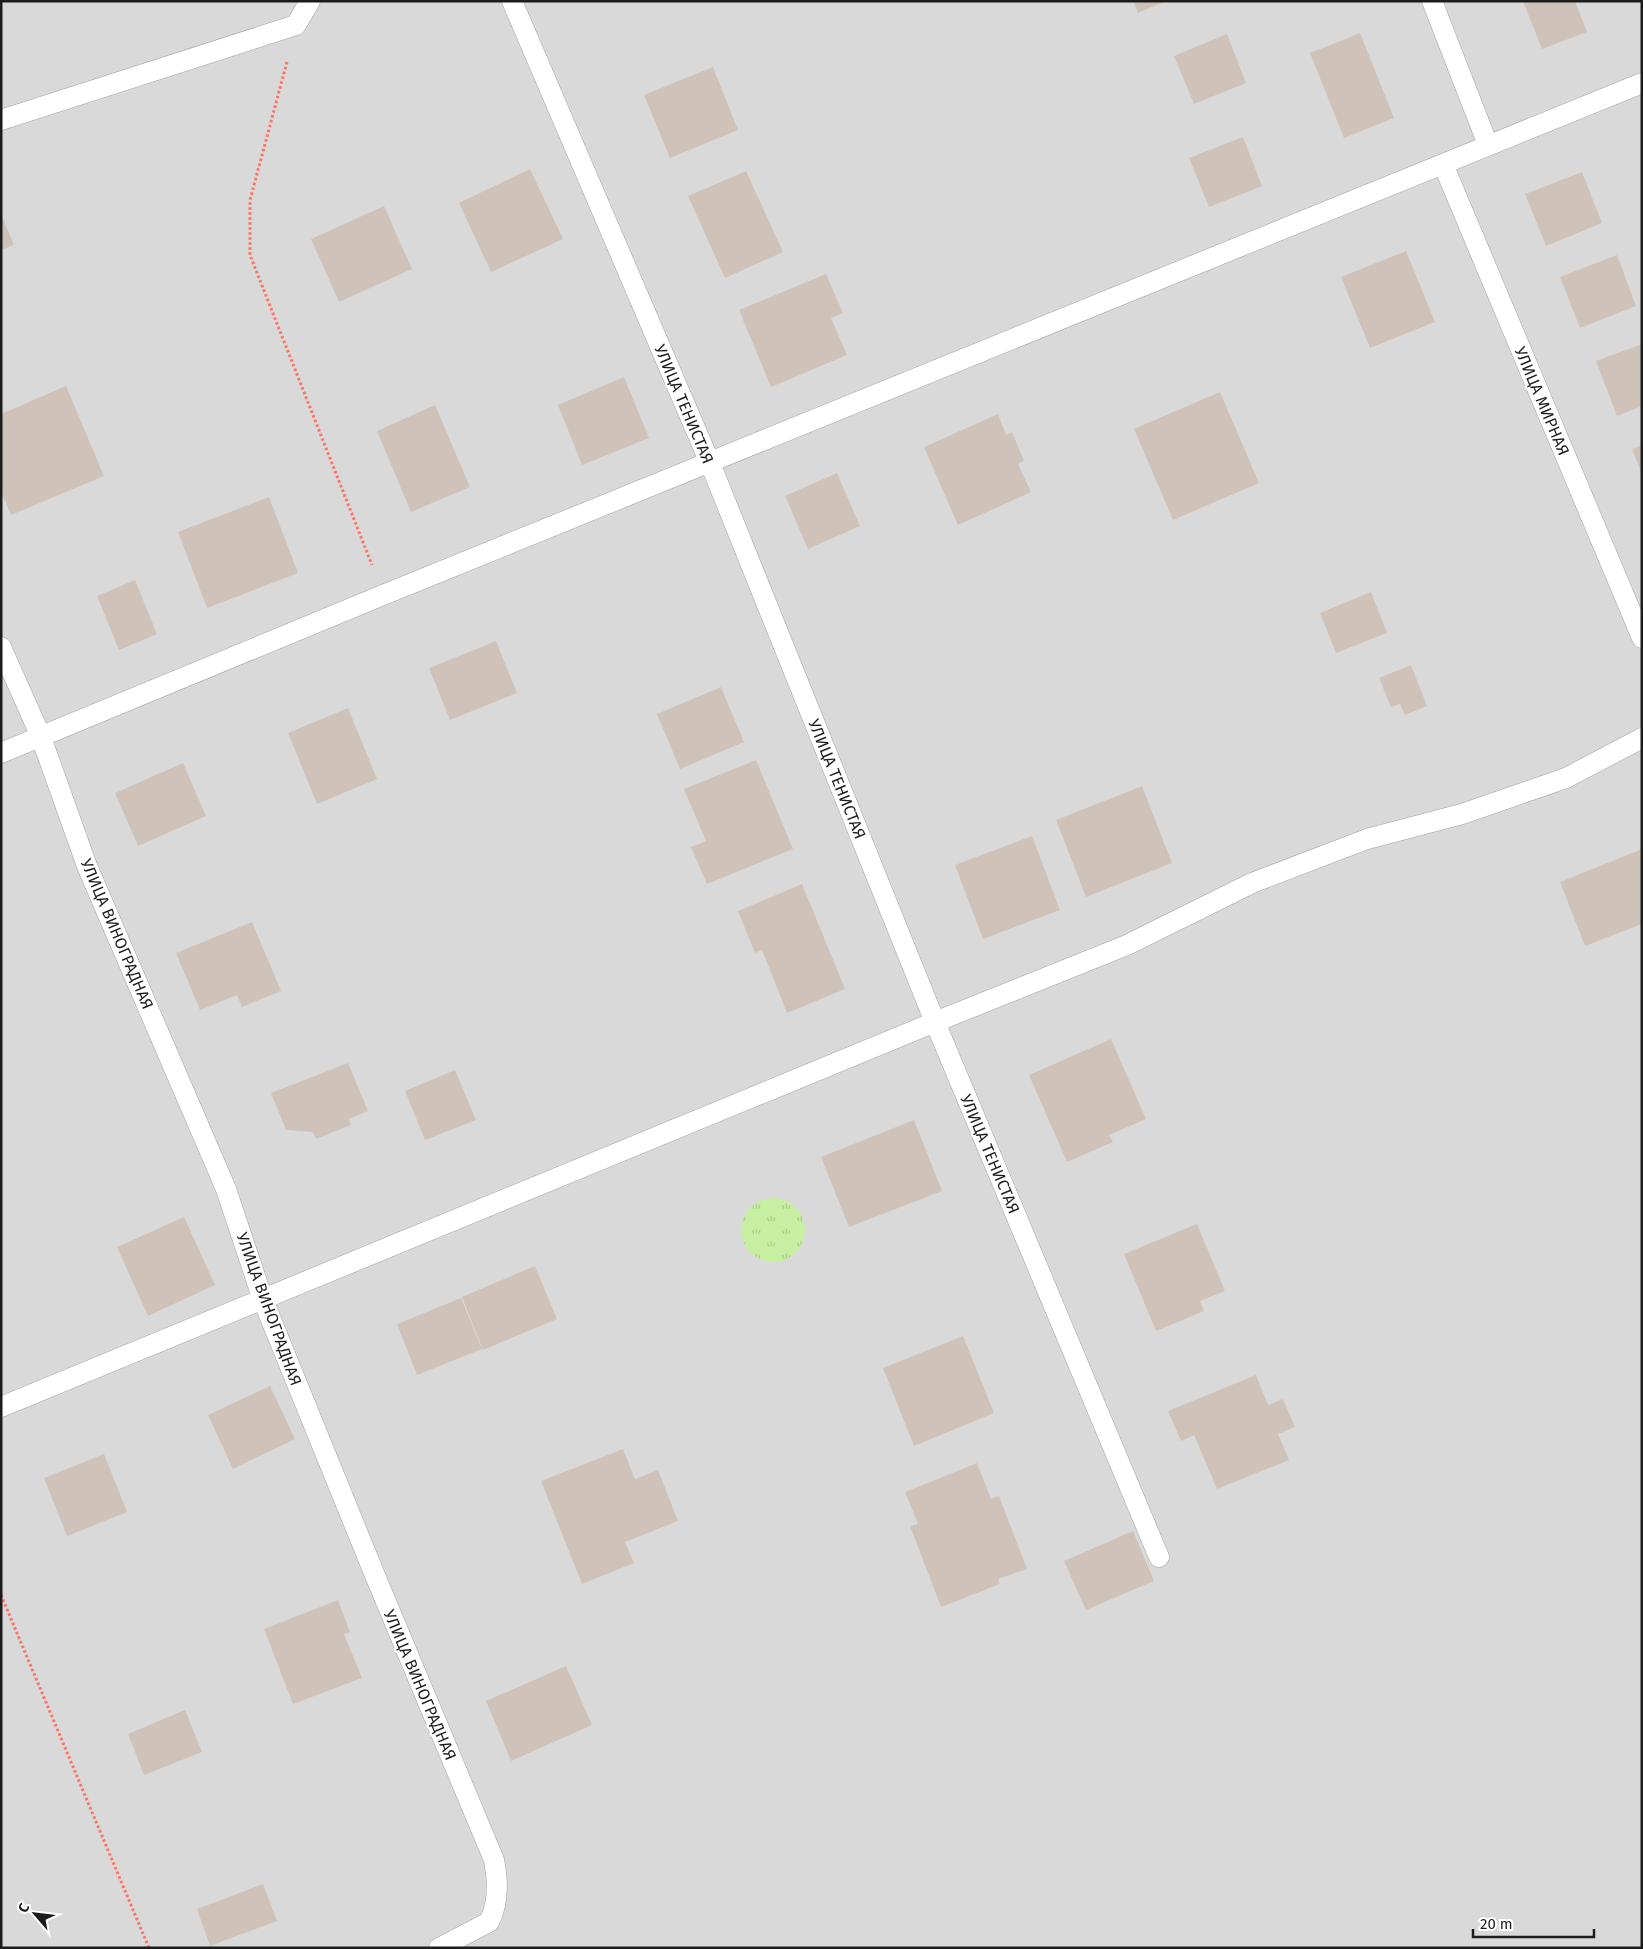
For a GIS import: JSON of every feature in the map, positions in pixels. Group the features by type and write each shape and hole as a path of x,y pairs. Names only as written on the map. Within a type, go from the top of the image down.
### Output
{"lane":[{"path":"1,120 296,25 310,1"},
{"name":"УЛИЦА ТЕНИСТАЯ","path":"512,1 710,463 935,1022 1159,1557"},
{"path":"1432,1 1488,145"},
{"path":"1,753 383,595 1642,83"},
{"name":"УЛИЦА МИРНАЯ","path":"1443,164 1642,638"},
{"name":"УЛИЦА ВИНОГРАДНАЯ","path":"1,647 41,737 87,866 226,1189 263,1300 374,1574 494,1860 497,1877 496,1900 489,1922 439,1948"},
{"path":"1,1407 1127,944 1252,883 1367,838 1462,814 1566,778 1642,738"}],"path":[{"path":"296,25 250,200 250,255 383,595"},
{"path":"1,1595 149,1948"}],"shaded area":[{"path":"1,1 1642,1 1642,1948 1,1948"}],"green space":[{"path":"773,1198 791,1203 796,1207 800,1212 805,1230 800,1248 796,1253 791,1257 773,1262 755,1257 750,1253 746,1248 741,1230 746,1212 750,1207 755,1203"}],"building":[{"path":"1133,1 1166,1 1138,13"},
{"path":"1523,1 1575,1 1587,32 1542,49"},
{"path":"1360,33 1394,118 1344,138 1310,53"},
{"path":"1227,34 1246,83 1194,104 1174,56"},
{"path":"713,67 738,130 670,158 644,95"},
{"path":"1243,137 1262,186 1209,207 1189,158"},
{"path":"530,169 563,239 491,272 459,203"},
{"path":"746,171 783,252 725,278 688,196"},
{"path":"1582,172 1602,223 1546,246 1525,194"},
{"path":"384,206 412,269 339,302 311,239"},
{"path":"1,214 14,245 1,250"},
{"path":"1406,251 1435,322 1370,348 1341,277"},
{"path":"1617,255 1636,306 1580,328 1560,277"},
{"path":"826,274 843,313 831,318 847,355 771,387 739,310"},
{"path":"1642,344 1642,406 1617,416 1596,361"},
{"path":"624,377 649,438 582,465 558,405"},
{"path":"66,386 104,476 11,515 1,491 1,414"},
{"path":"1220,392 1259,483 1173,520 1134,429"},
{"path":"435,405 470,487 411,512 377,431"},
{"path":"998,414 1006,435 1012,432 1024,461 1018,464 1031,492 958,525 924,447"},
{"path":"1642,445 1642,474 1632,449"},
{"path":"837,473 860,526 808,549 785,496"},
{"path":"269,497 298,573 207,608 178,532"},
{"path":"135,580 157,634 119,650 97,596"},
{"path":"1371,592 1387,633 1336,653 1320,613"},
{"path":"496,641 517,693 450,720 429,668"},
{"path":"1411,665 1427,706 1405,715 1400,704 1391,707 1379,678"},
{"path":"721,687 744,742 680,769 657,714"},
{"path":"348,708 377,779 317,804 288,733"},
{"path":"756,760 793,849 707,884 691,847 706,841 684,789"},
{"path":"183,763 206,816 138,846 115,793"},
{"path":"1142,786 1172,863 1086,897 1056,820"},
{"path":"1032,836 1060,910 983,939 955,865"},
{"path":"1642,849 1642,924 1585,946 1560,882"},
{"path":"802,884 845,989 787,1013 762,950 755,953 738,911"},
{"path":"252,922 281,991 242,1007 237,995 200,1010 176,953"},
{"path":"1111,1039 1146,1119 1109,1135 1113,1142 1067,1162 1029,1075"},
{"path":"348,1063 368,1111 349,1119 351,1125 316,1139 313,1132 286,1130 271,1093"},
{"path":"455,1070 476,1120 425,1140 405,1091"},
{"path":"914,1120 942,1191 849,1227 821,1157"},
{"path":"184,1217 215,1285 148,1316 117,1247"},
{"path":"1197,1224 1225,1291 1200,1301 1204,1311 1156,1331 1124,1254"},
{"path":"535,1266 557,1319 483,1350 462,1297"},
{"path":"461,1298 482,1349 417,1375 397,1324"},
{"path":"963,1336 994,1413 914,1446 883,1368"},
{"path":"1256,1375 1268,1405 1283,1399 1295,1427 1278,1434 1289,1460 1217,1489 1194,1435 1181,1441 1168,1411"},
{"path":"270,1386 295,1439 233,1469 208,1415"},
{"path":"623,1449 635,1479 658,1470 678,1521 625,1542 634,1563 582,1584 541,1481"},
{"path":"104,1454 127,1512 67,1536 44,1478"},
{"path":"977,1463 991,1499 999,1496 1027,1569 998,1579 1000,1584 941,1607 910,1526 918,1524 905,1492"},
{"path":"1133,1531 1154,1581 1086,1610 1064,1561"},
{"path":"338,1600 350,1632 344,1634 362,1678 293,1704 264,1629"},
{"path":"566,1666 592,1725 511,1761 486,1701"},
{"path":"185,1710 202,1752 144,1775 128,1734"},
{"path":"263,1884 277,1921 210,1946 197,1909"}]}
